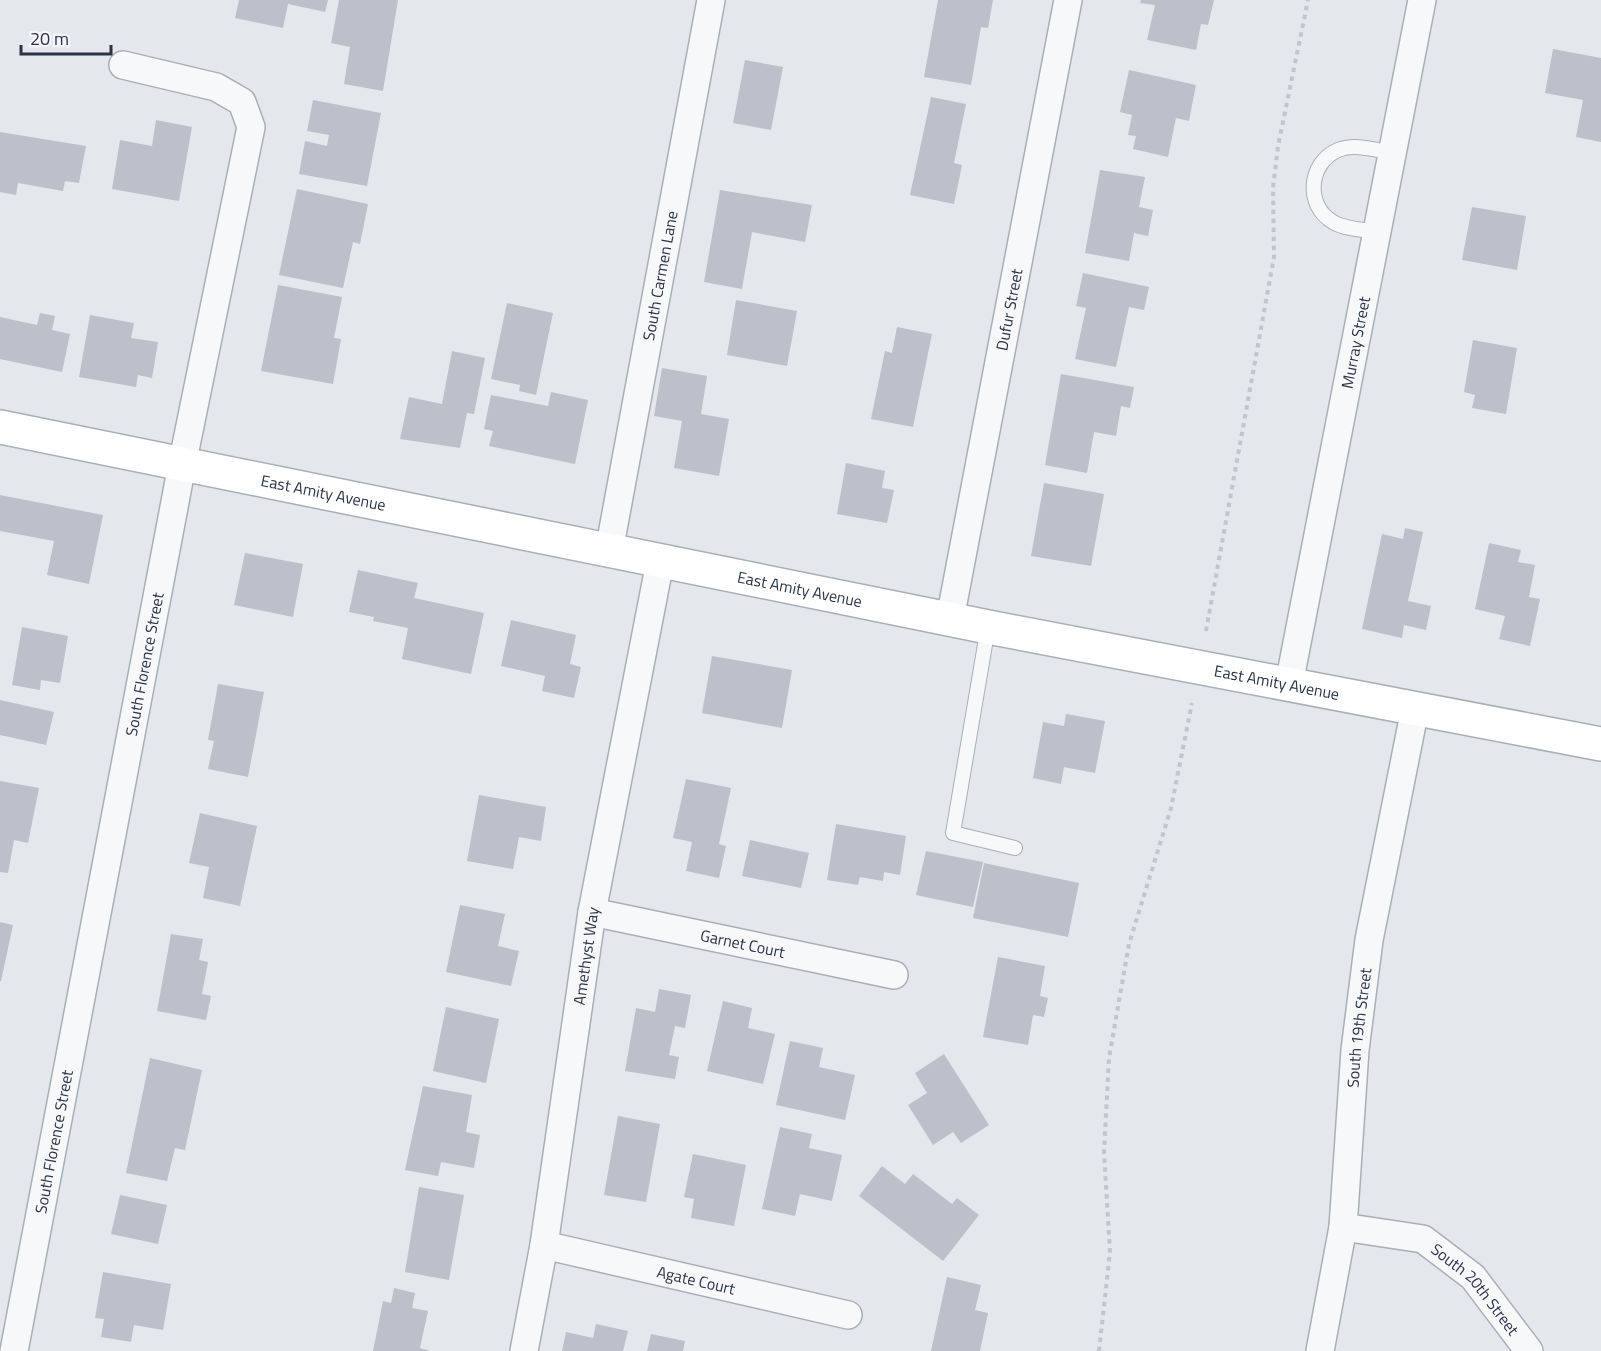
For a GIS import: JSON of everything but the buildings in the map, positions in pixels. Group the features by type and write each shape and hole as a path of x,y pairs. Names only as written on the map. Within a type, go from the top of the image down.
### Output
{"main road":[{"name":"East Amity Avenue","path":"0,427 988,627 1601,744"}],"street":[{"name":"South Carmen Lane","path":"609,551 711,0"},
{"name":"Dufur Street","path":"950,619 1068,0"},
{"name":"Murray Street","path":"1289,684 1379,232 1422,0"},
{"name":"South Florence Street","path":"14,1351 182,465 251,127 242,102 216,87 123,65"},
{"name":"Amethyst Way","path":"524,1351 544,1245 592,912 660,562"},
{"name":"South 19th Street","path":"1320,1351 1343,1227 1355,1050 1369,940 1415,709"},
{"name":"Garnet Court","path":"592,912 894,975"},
{"name":"South 20th Street","path":"1343,1227 1423,1239 1473,1277 1529,1351"},
{"name":"Agate Court","path":"544,1245 848,1315"}],"lane":[{"path":"1379,232 1335,224 1324,216 1317,205 1314,180 1326,157 1337,150 1363,147 1393,153"},
{"path":"988,627 952,833 1015,848"}],"path":[{"path":"1206,631 1274,257 1273,188 1278,146 1308,0"},
{"path":"1099,1351 1110,1252 1104,1152 1109,1058 1128,944 1171,808 1192,703"}]}
